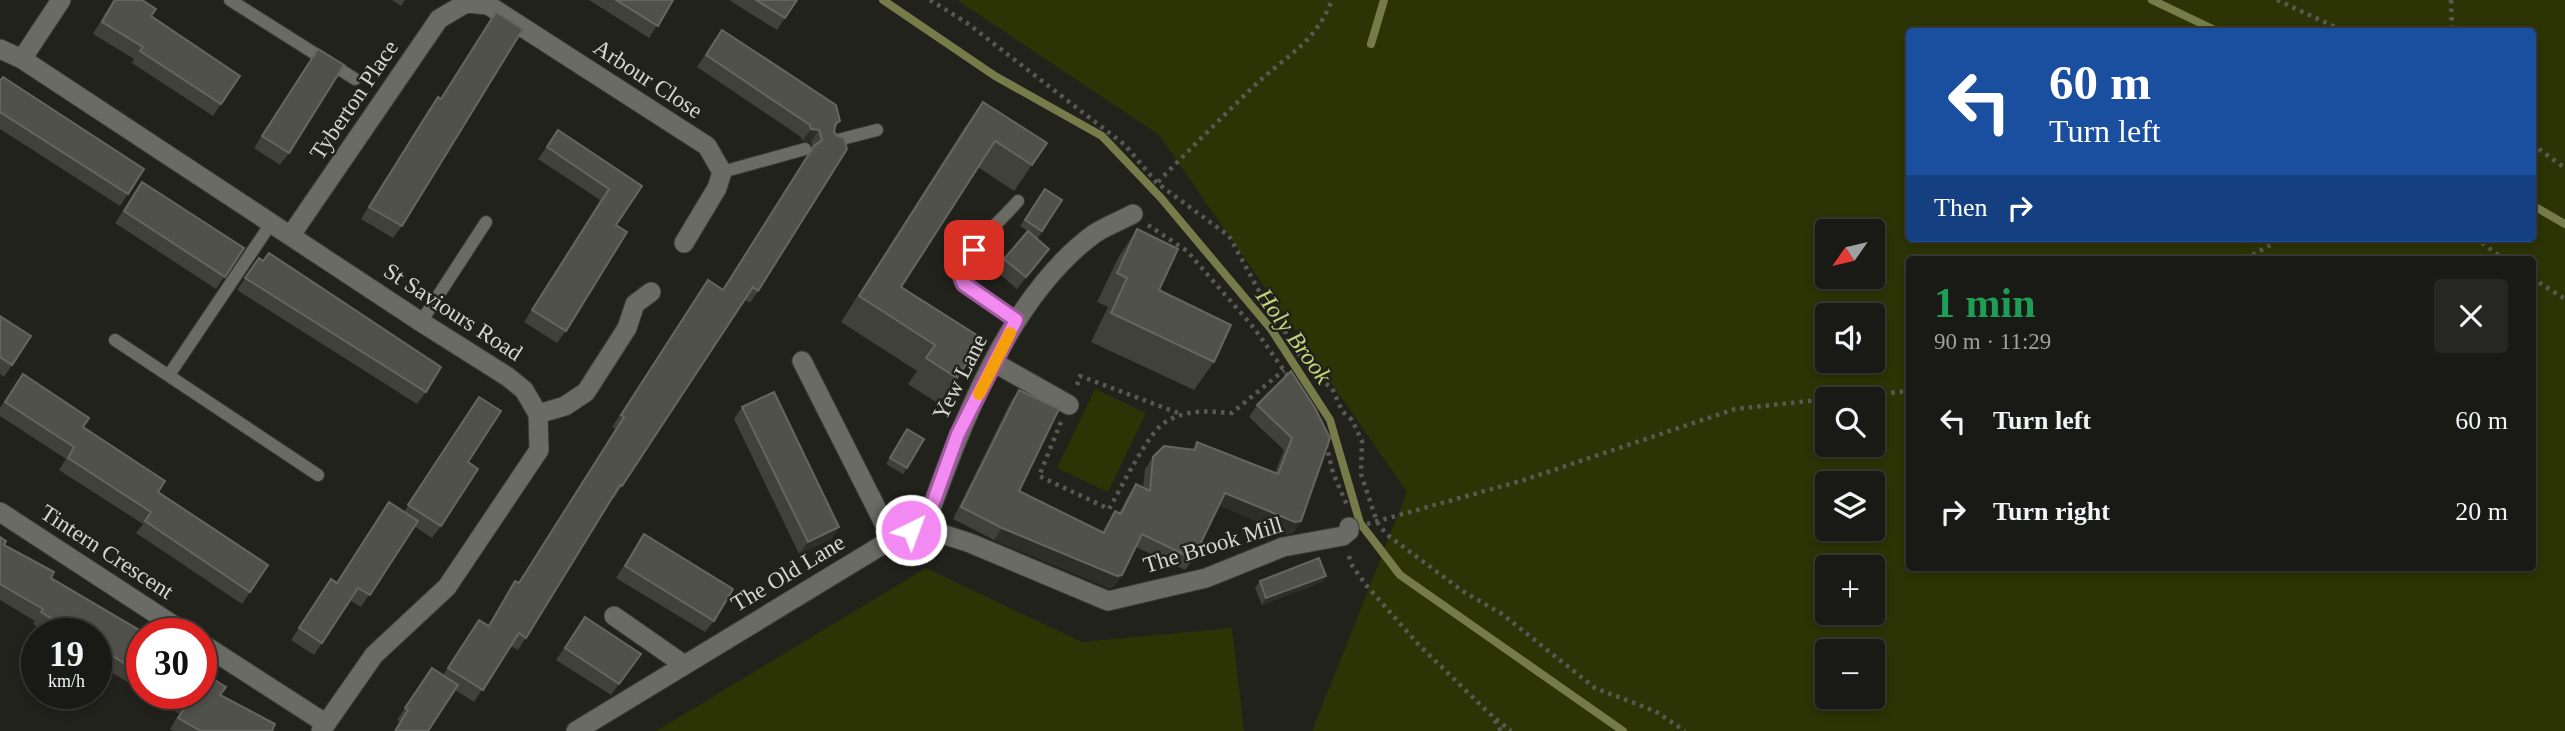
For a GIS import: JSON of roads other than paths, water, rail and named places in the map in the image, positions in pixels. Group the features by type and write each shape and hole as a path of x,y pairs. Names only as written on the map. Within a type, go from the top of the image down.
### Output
{"street":[{"path":"22,59 61,0"},
{"name":"Arbour Close","path":"466,3 488,5 707,146 722,172"},
{"name":"Tyberton Place","path":"291,235 439,19 466,3"},
{"name":"St Saviours Road","path":"0,49 22,59 508,377 524,390 538,414"},
{"path":"684,243 717,188 722,172"},
{"name":"Yew Lane","path":"924,528 958,434 1016,320 1070,254 1097,232 1133,214"},
{"path":"217,654 323,727 374,654 447,587 539,450 538,414 565,406 586,392 627,328 635,304 651,292"},
{"path":"802,361 892,539 911,530 924,528"},
{"path":"995,363 1069,405"},
{"name":"Tintern Crescent","path":"0,512 162,618"},
{"name":"The Brook Mill","path":"924,528 970,543 1108,601 1206,578 1283,547 1347,531"},
{"name":"The Old Lane","path":"576,731 892,539"},
{"path":"614,616 684,664"}],"lane":[{"path":"230,0 355,79"},
{"path":"834,141 877,130"},
{"path":"722,172 804,149"},
{"path":"1016,320 964,284 961,269 974,250 1018,201"},
{"path":"169,375 272,222"},
{"path":"421,322 486,222"},
{"path":"115,340 318,475"}],"waterway":[{"name":"Holy Brook","path":"883,0 995,76 1102,136 1161,198 1271,329 1330,420 1360,523 1400,575 1623,731"},
{"path":"1371,44 1384,0"},
{"path":"2152,0 2211,28"},
{"path":"2536,207 2565,224"}]}
